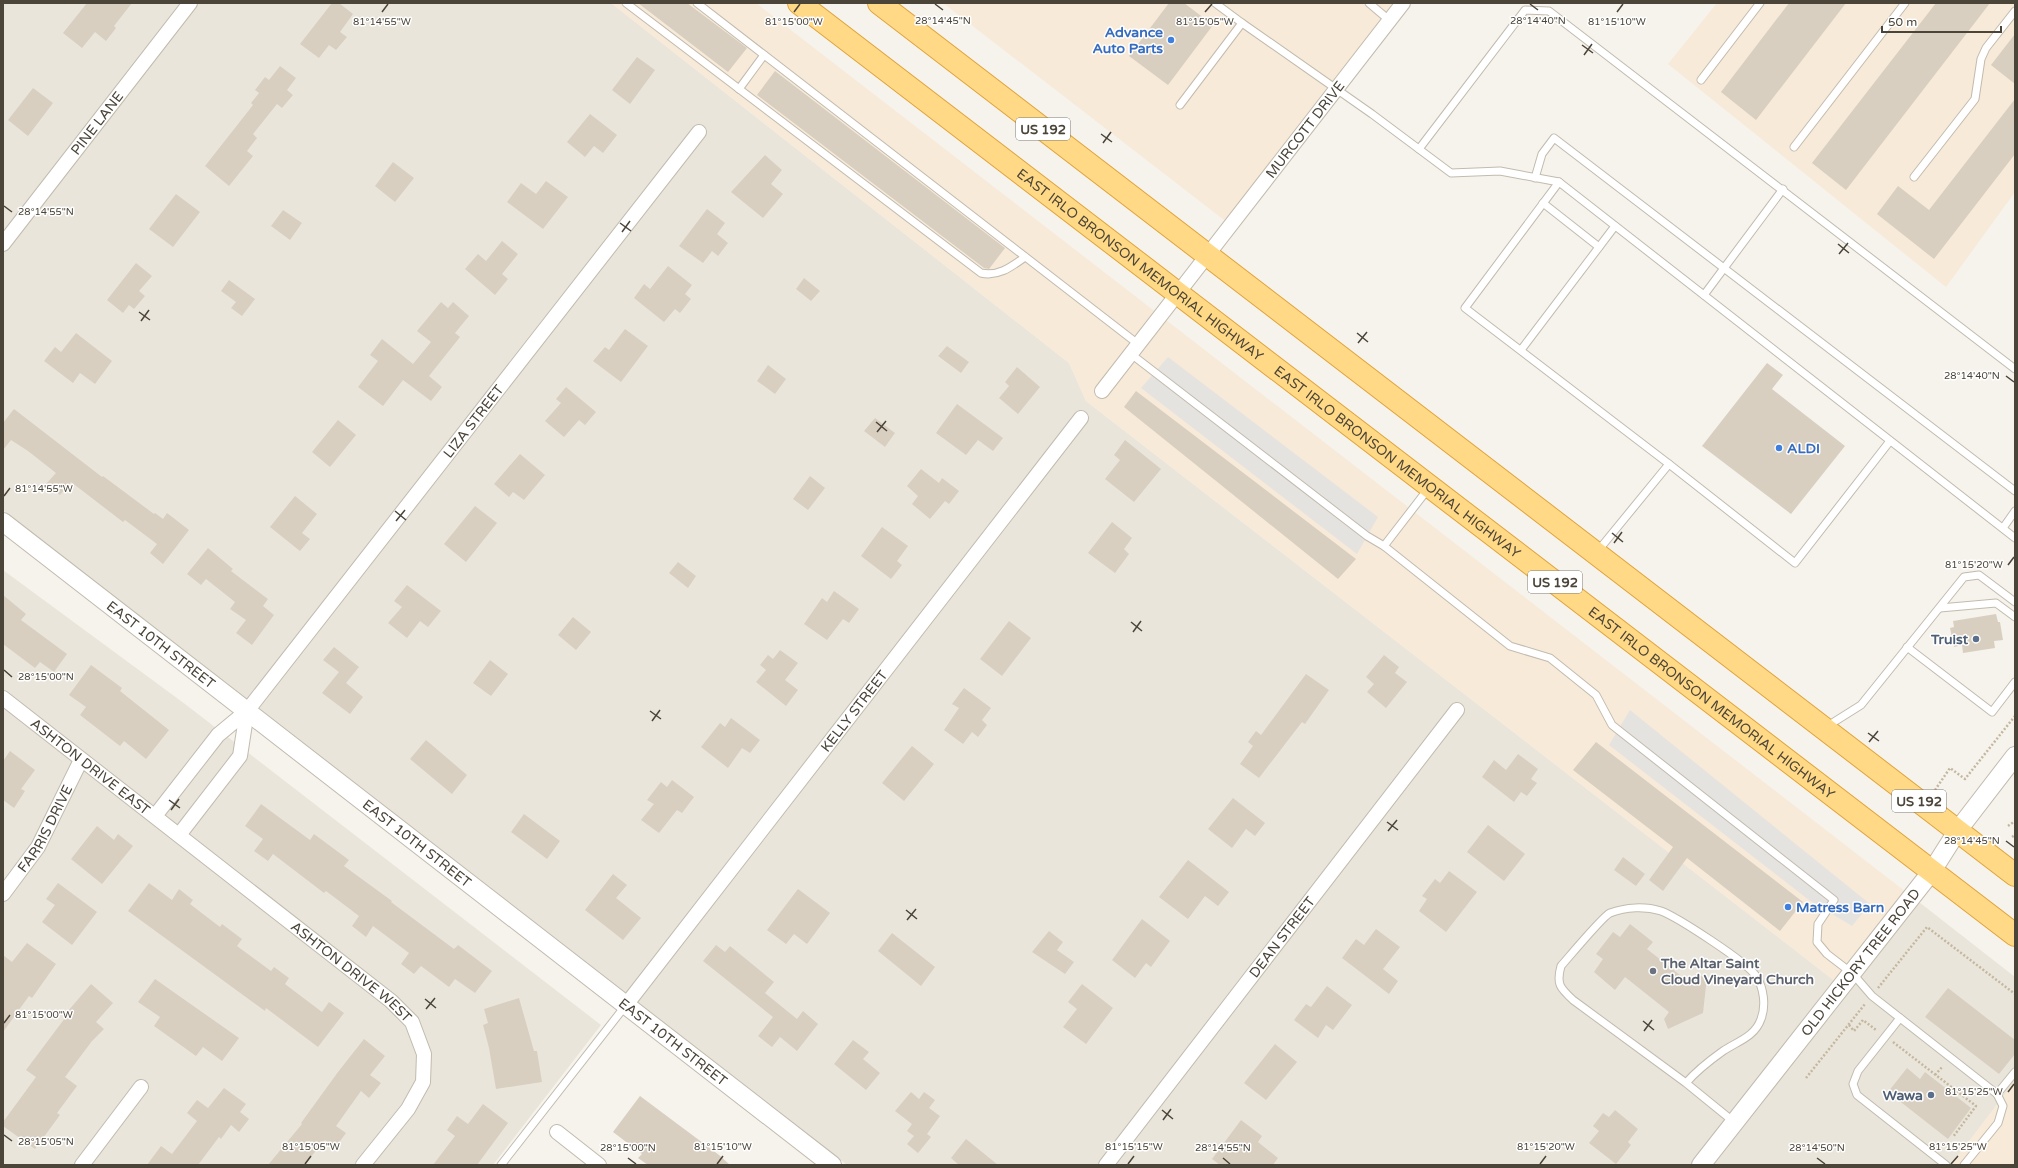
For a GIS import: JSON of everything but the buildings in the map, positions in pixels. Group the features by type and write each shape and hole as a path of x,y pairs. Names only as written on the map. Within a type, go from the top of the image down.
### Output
{"highway":[{"name":"EAST IRLO BRONSON MEMORIAL HIGHWAY","path":"800,3 2015,935"},
{"name":"US 192","path":"879,3 2015,874"}],"street":[{"name":"PINE LANE","path":"3,244 190,3"},
{"name":"MURCOTT DRIVE","path":"1207,255 1403,3"},
{"name":"LIZA STREET","path":"155,816 218,735 247,711 699,132"},
{"path":"1102,391 1207,255"},
{"name":"KELLY STREET","path":"626,1005 1081,418"},
{"name":"EAST 10TH STREET","path":"3,522 832,1165"},
{"name":"ASHTON DRIVE EAST","path":"3,698 81,760 180,835"},
{"name":"DEAN STREET","path":"1106,1165 1457,710"},
{"path":"180,835 240,756 247,711"},
{"name":"OLD HICKORY TREE ROAD","path":"1700,1165 1853,974 1932,871 1958,830 2015,756"},
{"name":"FARRIS DRIVE","path":"3,894 38,847 81,760"},
{"name":"ASHTON DRIVE WEST","path":"180,835 391,1001 412,1022 424,1054 423,1082 408,1109 363,1165"},
{"path":"82,1165 141,1087"},
{"path":"557,1132 599,1165"}],"lane":[{"path":"626,3 981,273 998,273 1025,257"},
{"path":"697,3 1025,257 1134,349 1367,536 1384,546 1510,646 1550,658 1562,667 1596,695 1612,726 1834,900 1818,924 1817,942 1827,954 1853,974 1872,996 1997,1094 2003,1106 1998,1123 1964,1165"},
{"path":"1215,3 1242,24 1336,89 1451,173 1500,171 1559,182 2015,538"},
{"path":"1369,3 1389,20"},
{"path":"1701,80 1760,3"},
{"path":"1794,147 1905,3"},
{"path":"1419,149 1525,10 1549,11 1783,189 2015,369"},
{"path":"1914,177 1975,99 1981,59 1986,48 2015,12"},
{"path":"1180,105 1242,24"},
{"path":"739,89 764,55"},
{"path":"1535,178 1542,154 1554,138 2015,491"},
{"path":"1559,182 1465,308 1669,464 1795,563 1890,441"},
{"path":"1704,295 1783,189"},
{"path":"1543,203 1599,247"},
{"path":"1521,350 1615,226"},
{"path":"1595,553 1669,464"},
{"path":"1384,546 1430,487"},
{"path":"2003,528 2015,511"},
{"path":"1824,728 1861,705 1964,577 1979,575 2015,602"},
{"path":"1940,608 1996,603 2015,617"},
{"path":"1907,647 1992,712 2015,682"},
{"path":"1686,1083 1696,1072 1724,1050 1751,1034 1757,1028 1762,1019 1765,1002 1756,976 1742,963 1708,939 1662,911 1626,908 1608,913 1562,966 1559,976 1560,984 1573,1000 1686,1083 1734,1122"},
{"path":"501,1165 626,1005"},
{"path":"1900,1018 1858,1071 1853,1084 1857,1095 1946,1165"},
{"path":"1997,1094 2015,1072"}],"path":[{"path":"1935,791 1950,768 1965,780 2015,716"},
{"path":"2008,826 2015,821"},
{"path":"1806,1078 1927,927 2015,994"},
{"path":"1849,1025 1854,1031 1863,1020 1976,1106 1953,1137"},
{"path":"1936,1075 1945,1062"}],"shaded area":[{"path":"3,3 611,3 1069,363 1086,401 1836,982 1690,1165 847,1165 3,510"},
{"path":"611,3 756,3 1906,892 1836,982 1086,401 1069,363"},
{"path":"943,3 1398,3 1377,29 1372,30 1237,230"},
{"path":"1717,3 2015,3 2015,192 1946,287 1668,64"},
{"path":"1168,357 1378,517 1357,554 1141,388"},
{"path":"3,570 185,704 601,1025 493,1165 3,1165"},
{"path":"1630,710 1870,904 1852,926 1809,900 1609,745"},
{"path":"1919,902 2015,977 2015,1081 1951,1165 1711,1165"},
{"path":"2015,1081 2015,1165 1951,1165"}],"place":[{"name":"Advance Auto Parts","path":"1171,40"},
{"name":"ALDI","path":"1779,448"},
{"name":"Truist","path":"1976,639"},
{"name":"Matress Barn","path":"1788,907"},
{"name":"The Altar Saint Cloud Vineyard Church","path":"1653,971"},
{"name":"Wawa","path":"1931,1095"}]}
